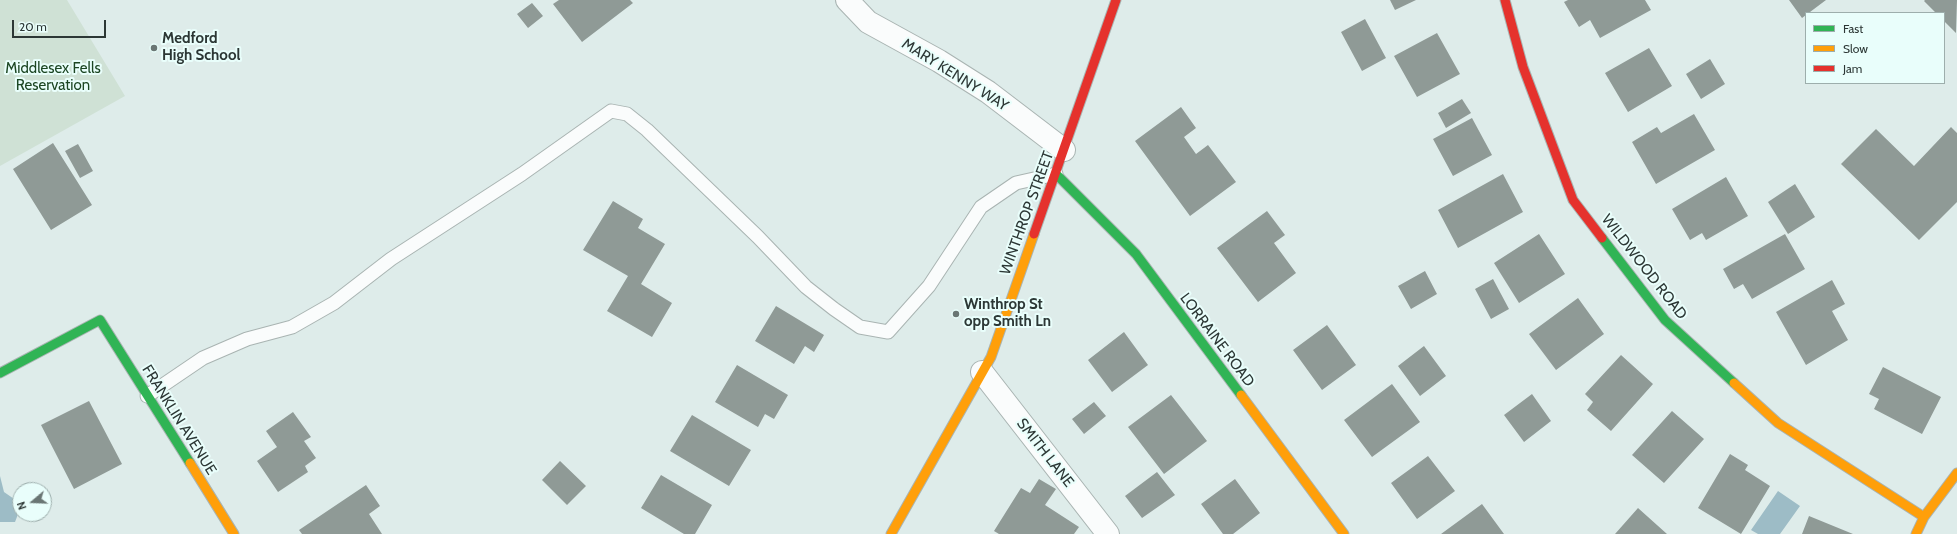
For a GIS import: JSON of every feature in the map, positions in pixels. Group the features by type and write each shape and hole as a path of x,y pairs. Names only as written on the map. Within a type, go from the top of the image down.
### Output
{"street":[{"name":"MARY KENNY WAY","path":"847,0 868,22 939,61 988,92 1064,150"},
{"name":"WINTHROP STREET","path":"890,534 991,357 1116,0"},
{"name":"WILDWOOD ROAD","path":"1505,0 1523,67 1573,200 1665,320 1778,423 1924,516"},
{"name":"LORRAINE ROAD","path":"1056,174 1136,254 1344,534"},
{"name":"FRANKLIN AVENUE","path":"0,373 100,320 234,534"},
{"name":"SMITH LANE","path":"982,372 1108,534"},
{"path":"1916,534 1924,516 1957,472"}],"lane":[{"path":"147,396 203,358 247,339 292,327 334,303 392,259 522,174 611,111 627,114 647,130 758,237 806,287 817,296 860,327 888,332 929,286 981,207 1016,183 1056,174"}],"green space":[{"name":"Middlesex Fells Reservation","path":"0,0 67,0 125,96 0,166"}],"water":[{"path":"0,476 4,492 12,498 12,522 0,522"},
{"path":"1778,491 1800,506 1780,534 1758,534 1751,530"}],"building":[{"path":"559,0 630,0 633,3 582,42 553,4"},
{"path":"1390,0 1416,0 1395,10"},
{"path":"1568,0 1645,0 1651,10 1600,38 1590,20 1579,27 1564,2"},
{"path":"1789,0 1826,0 1810,12 1805,12 1805,16 1802,18"},
{"path":"1957,0 1956,33 1945,22 1945,12 1935,12 1924,1"},
{"path":"532,3 543,16 528,28 517,14"},
{"path":"1365,19 1386,58 1362,71 1341,32"},
{"path":"1437,33 1460,74 1417,97 1394,56"},
{"path":"1649,48 1672,86 1628,112 1605,73"},
{"path":"1710,59 1725,84 1701,99 1686,74"},
{"path":"1462,99 1471,113 1446,128 1438,113"},
{"path":"1181,107 1196,128 1184,137 1196,154 1208,145 1236,182 1190,216 1135,141"},
{"path":"1694,114 1715,150 1656,184 1632,142 1657,127 1661,133"},
{"path":"1472,118 1492,155 1453,176 1433,139"},
{"path":"1951,127 1957,133 1957,202 1919,240 1841,164 1876,129 1914,166"},
{"path":"53,143 92,205 51,230 13,169"},
{"path":"78,144 93,171 80,178 65,151"},
{"path":"1503,174 1523,212 1458,248 1438,210"},
{"path":"1726,177 1748,216 1706,240 1702,233 1690,240 1672,209"},
{"path":"1795,184 1815,217 1788,234 1768,202"},
{"path":"613,201 643,219 638,228 665,244 641,284 672,303 652,337 607,311 628,276 583,250"},
{"path":"1267,211 1285,235 1274,243 1296,273 1258,302 1217,248"},
{"path":"1539,234 1565,274 1519,303 1494,263"},
{"path":"1785,234 1805,269 1752,299 1743,284 1734,289 1723,269"},
{"path":"1425,271 1437,294 1411,309 1398,286"},
{"path":"1493,279 1509,309 1491,319 1475,289"},
{"path":"1832,280 1845,304 1832,311 1848,340 1806,365 1776,312"},
{"path":"1578,298 1604,334 1556,370 1529,334"},
{"path":"776,306 824,335 814,352 805,346 794,364 755,341"},
{"path":"1327,325 1356,365 1322,390 1293,350"},
{"path":"1124,332 1148,365 1112,392 1088,360"},
{"path":"1424,346 1446,376 1420,396 1398,366"},
{"path":"1621,355 1653,384 1611,431 1587,410 1593,402 1585,394"},
{"path":"737,365 788,395 774,419 765,414 758,427 715,402"},
{"path":"1883,367 1941,397 1922,434 1874,409 1879,399 1869,394"},
{"path":"1392,384 1420,422 1372,457 1344,420"},
{"path":"1532,394 1551,421 1524,442 1504,415"},
{"path":"1171,395 1207,441 1164,474 1128,427"},
{"path":"89,401 122,464 74,489 41,425"},
{"path":"1094,402 1106,416 1084,434 1072,419"},
{"path":"1672,411 1704,439 1664,483 1632,455"},
{"path":"293,412 311,437 304,441 316,458 305,466 308,472 278,492 257,461 277,447 266,431"},
{"path":"692,415 751,450 729,486 670,451"},
{"path":"1730,454 1748,465 1745,470 1770,486 1741,534 1698,508"},
{"path":"1428,456 1455,491 1417,519 1391,483"},
{"path":"560,461 586,486 567,505 542,480"},
{"path":"1157,472 1175,495 1142,518 1125,496"},
{"path":"661,475 712,505 695,534 684,534 641,508"},
{"path":"1039,479 1056,489 1045,505 1079,527 1074,534 999,534 994,531 1021,488 1030,493"},
{"path":"1235,479 1260,513 1233,534 1223,534 1201,504"},
{"path":"366,485 380,506 369,514 382,534 302,534 299,530"},
{"path":"1482,504 1504,534 1441,534"},
{"path":"1638,508 1667,534 1615,534"},
{"path":"1809,516 1853,534 1802,534"}],"traffic: fast":[{"path":"1056,174 1136,254 1241,395"},
{"path":"1602,238 1665,320 1734,383"},
{"path":"0,373 100,320 190,463"}],"traffic: slow":[{"path":"891,534 991,357 1034,234"},
{"path":"1734,383 1778,423 1924,517"},
{"path":"1241,395 1344,534"},
{"path":"190,463 234,534"},
{"path":"1916,534 1924,517 1957,473"}],"traffic: jam":[{"path":"1034,234 1116,0"},
{"path":"1505,0 1523,67 1573,200 1602,238"}],"place":[{"name":"Medford High School","path":"154,48"},
{"name":"Winthrop St opp Smith Ln","path":"956,314"}]}
